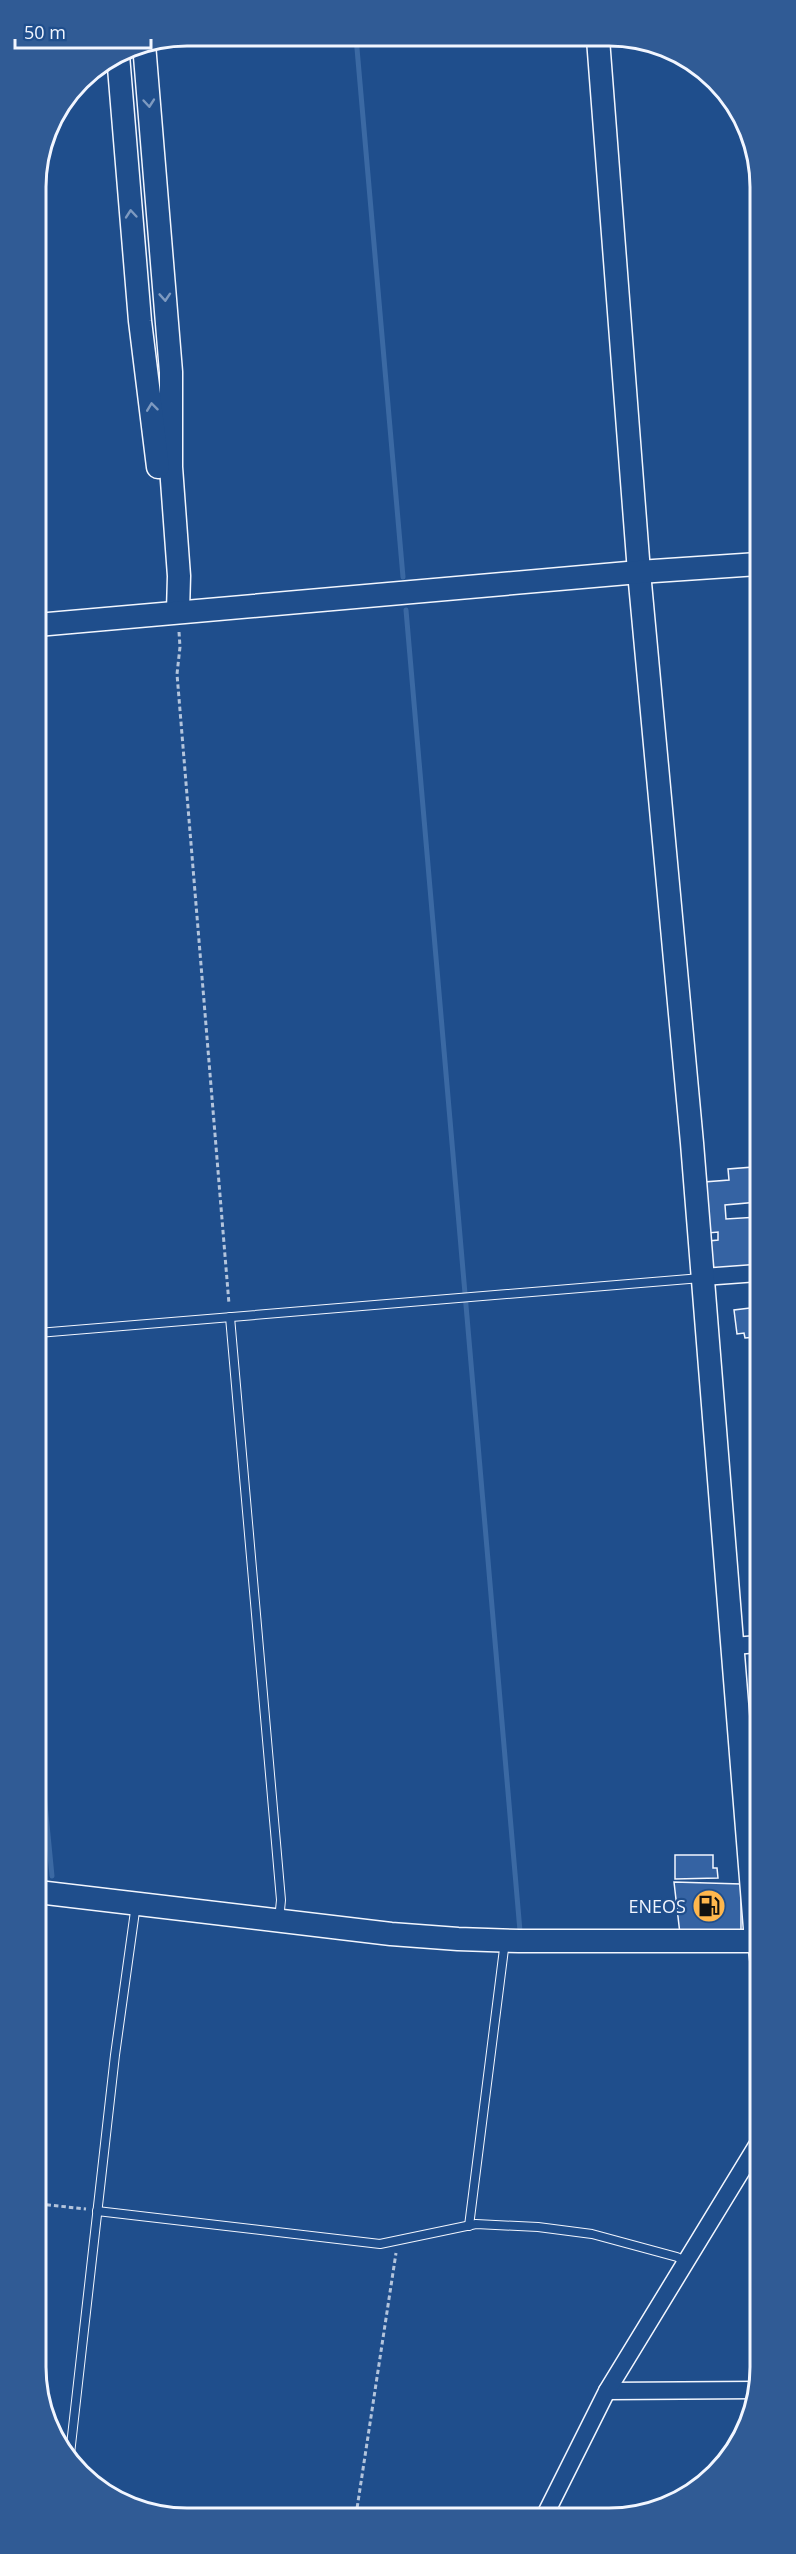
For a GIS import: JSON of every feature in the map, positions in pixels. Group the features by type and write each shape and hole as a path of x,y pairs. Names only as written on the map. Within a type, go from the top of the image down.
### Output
{"street":[{"path":"599,46 639,572 733,1646 749,1803"},
{"path":"145,53 171,372 171,467 179,576 178,611"},
{"path":"119,64 140,321 158,464 167,575 178,611"},
{"path":"47,624 178,611 750,565"},
{"path":"702,1277 750,1274"},
{"path":"733,1646 749,1645"},
{"path":"46,1893 391,1934 505,1941 749,1941"},
{"path":"548,2508 607,2391 749,2158"},
{"path":"607,2391 747,2390"}],"lane":[{"path":"46,1332 702,1277"},
{"path":"230,1317 281,1900 279,1920"},
{"path":"71,2446 97,2211 134,1909 137,1903"},
{"path":"470,2226 505,1941"},
{"path":"97,2211 380,2244 470,2226 538,2227 592,2234 677,2257 686,2262"}],"path":[{"path":"178,611 180,647 177,675 230,1317"},
{"path":"46,2205 97,2211"},
{"path":"357,2508 398,2240"}],"building":[{"path":"750,1167 750,1203 725,1205 726,1219 750,1218 750,1267 711,1270 709,1241 718,1240 718,1232 708,1233 704,1182 729,1180 728,1169"},
{"path":"749,1308 749,1338 745,1338 744,1333 737,1334 734,1310"},
{"path":"675,1855 713,1855 713,1868 717,1868 718,1878 675,1879"},
{"name":"ENEOS","path":"674,1882 741,1884 741,1929 736,1934 680,1934"}],"waterway":[{"path":"357,47 403,577"},
{"path":"406,610 520,1931"},
{"path":"46,1817 52,1876"}],"place":[{"name":"ENEOS","path":"709,1906"}]}
